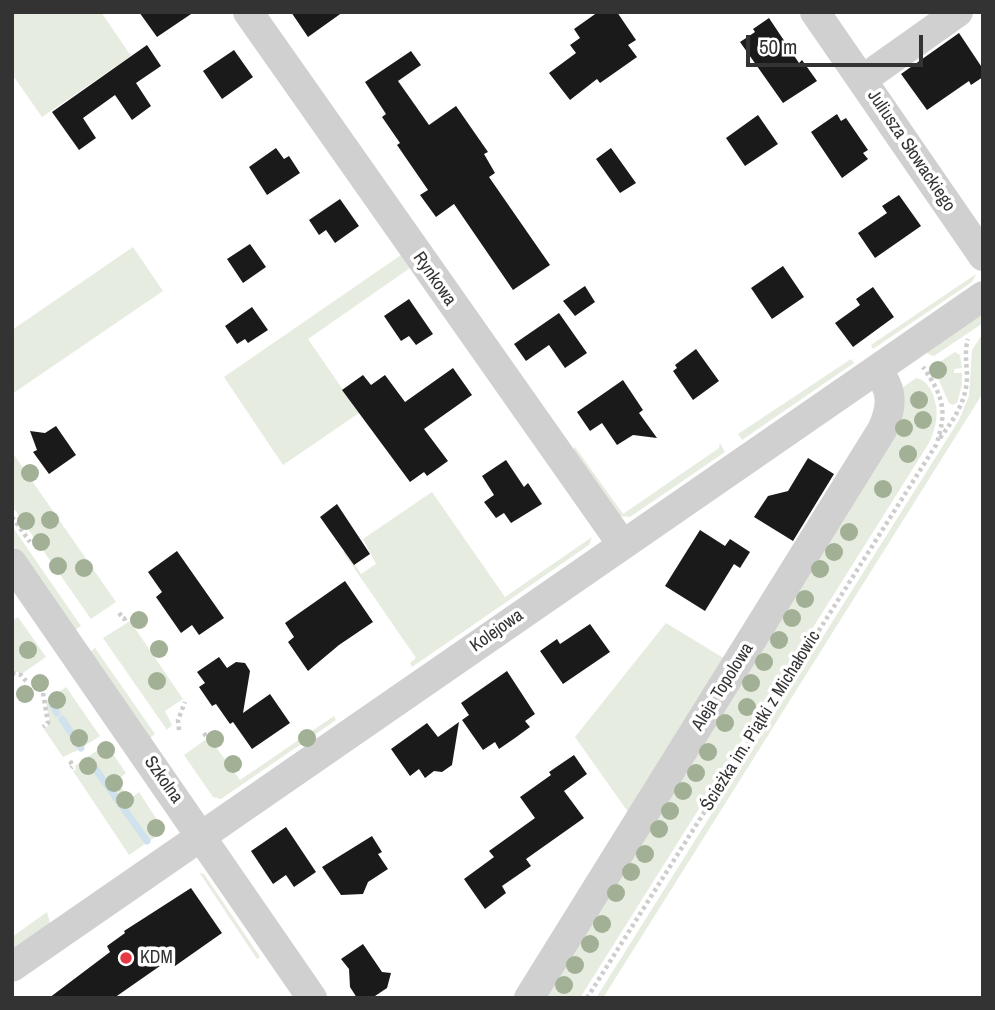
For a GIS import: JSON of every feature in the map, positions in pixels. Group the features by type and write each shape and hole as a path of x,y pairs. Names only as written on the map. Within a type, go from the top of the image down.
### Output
{"street":[{"name":"Rynkowa","path":"248,12 622,544"},
{"name":"Juliusza Słowackiego","path":"815,12 983,256"},
{"path":"862,80 958,12"},
{"name":"Kolejowa","path":"12,967 983,296"},
{"name":"Aleja Topolowa","path":"529,998 882,430 889,415 891,398 886,382 877,371"},
{"name":"Szkolna","path":"12,564 312,998"}],"path":[{"name":"Ścieżka im. Piątki z Michałowic","path":"587,998 954,419 967,381 966,350 969,338"},
{"name":"Ścieżka im. Piątki z Michałowic","path":"923,368 937,390 944,411 936,445"},
{"path":"120,613 124,619 127,617"},
{"path":"12,673 21,675 26,681"},
{"path":"43,693 48,723 43,727"},
{"path":"179,730 178,720 185,702"},
{"path":"204,733 212,740"},
{"path":"70,761 73,766 71,768"}],"shaded area":[{"path":"12,12 101,12 131,56 42,117 12,74"},
{"path":"133,247 163,291 12,394 12,330"},
{"path":"401,255 410,268 308,339 359,413 283,465 224,377"},
{"path":"976,274 972,282 873,349 871,345"},
{"path":"983,310 983,323 934,356 924,349"},
{"path":"983,333 983,393 603,998 596,998 959,420 969,396 972,350"},
{"path":"955,352 960,355 962,368 954,369 954,373 962,373 962,385 957,403 952,405 934,369 935,365"},
{"path":"851,359 854,363 742,440 738,434"},
{"path":"916,378 922,380 930,389 935,402 936,421 929,443 580,998 540,998 902,388"},
{"path":"875,415 880,415 628,823 623,821 628,812 575,737 666,623 725,659"},
{"path":"720,443 725,452 630,517 617,516 572,451 575,447 623,514 719,448"},
{"path":"12,452 116,602 91,619 12,506"},
{"path":"432,492 505,597 592,537 589,545 412,667 410,663 416,658 343,552 346,550 361,574 376,564 363,539"},
{"path":"12,526 81,626 73,631 12,543"},
{"path":"18,617 46,657 23,673 12,671 12,621"},
{"path":"130,621 183,699 165,711 172,725 167,730 103,638"},
{"path":"95,648 155,734 150,738 90,652"},
{"path":"66,687 100,736 63,757 44,729 50,724 46,701"},
{"path":"334,716 336,720 221,799 213,797 184,755 205,740 209,745 213,743 240,780"},
{"path":"106,744 126,773 116,781 130,799 139,792 161,826 158,835 129,855 73,771 75,766"},
{"path":"193,863 200,873 204,874 260,957 257,959"},
{"path":"47,912 51,927 12,954 12,937"}],"building":[{"path":"139,12 194,12 157,37"},
{"path":"291,12 343,12 308,37"},
{"path":"598,12 617,12 636,40 628,45 637,57 600,83 597,79 570,100 549,73 576,53 570,45 580,38 574,29"},
{"path":"769,18 799,63 802,60 817,81 783,103 740,42"},
{"path":"959,33 983,69 983,77 971,85 969,81 927,110 901,74"},
{"path":"147,45 161,66 136,83 151,106 132,120 115,95 83,118 96,138 79,150 52,112"},
{"path":"234,50 253,77 222,99 203,71"},
{"path":"411,51 421,65 398,81 429,125 456,106 488,152 484,154 495,173 489,177 550,265 513,290 454,204 436,217 420,195 428,190 397,145 400,143 382,117 386,114 365,82"},
{"path":"837,114 841,121 846,118 868,150 863,153 868,159 842,178 811,132"},
{"path":"758,115 778,144 745,166 726,138"},
{"path":"276,148 284,159 289,156 300,173 267,195 249,167"},
{"path":"611,148 636,183 620,193 596,159"},
{"path":"899,195 921,226 875,258 858,233 887,213 882,206"},
{"path":"340,199 359,226 335,243 326,230 319,235 309,220"},
{"path":"250,244 266,267 243,283 227,259"},
{"path":"783,266 804,297 772,319 751,288"},
{"path":"585,286 595,302 575,316 563,301"},
{"path":"873,287 894,317 853,347 835,323 860,305 856,299"},
{"path":"409,299 433,334 416,345 409,336 401,341 384,316"},
{"path":"252,307 268,330 248,343 245,339 237,344 225,326"},
{"path":"559,313 587,353 565,368 549,345 526,361 514,344"},
{"path":"696,349 719,381 693,400 673,371 677,368 675,365"},
{"path":"453,368 472,395 424,429 448,461 427,476 424,472 410,482 342,390 363,375 371,385 385,375 405,402"},
{"path":"623,380 643,410 639,413 657,438 633,435 617,445 602,423 590,431 577,412"},
{"path":"56,426 76,455 49,474 33,452 37,450 30,431 45,433"},
{"path":"808,458 834,474 793,541 754,517 768,496 788,491"},
{"path":"506,460 524,487 528,483 542,504 511,523 504,513 496,518 484,502 494,495 482,476"},
{"path":"337,504 370,554 354,565 320,517"},
{"path":"700,530 725,546 730,539 750,552 740,568 734,564 705,611 665,586"},
{"path":"177,551 224,618 199,635 192,625 181,633 156,597 162,592 148,572"},
{"path":"345,581 373,622 339,645 308,671 288,642 294,637 285,623"},
{"path":"590,624 610,652 563,684 540,651 557,639 560,644"},
{"path":"219,657 227,668 236,662 245,663 250,671 243,713 270,694 290,723 252,749 233,722 230,724 216,704 212,706 199,687 205,683 197,672"},
{"path":"507,671 535,714 525,721 530,727 515,738 499,749 495,742 483,750 462,720 469,715 461,703"},
{"path":"459,722 452,765 442,772 434,771 425,778 419,769 410,776 391,749 427,723 438,737"},
{"path":"574,755 587,774 564,791 584,818 526,859 531,866 502,886 506,893 485,909 464,879 494,857 489,851 535,818 520,797"},
{"path":"286,827 316,872 294,887 286,875 273,884 251,851"},
{"path":"372,836 382,852 378,854 388,869 368,882 363,894 341,895 322,867"},
{"path":"191,888 222,933 175,966 170,959 114,998 49,998 110,952 107,946 125,933 124,931"},
{"path":"363,944 382,972 391,973 387,988 372,998 357,998 350,987 349,969 341,959"}],"waterway":[{"path":"52,704 57,713"},
{"path":"62,719 81,748"},
{"path":"89,760 147,841"}],"place":[{"name":"KDM","path":"126,958"}]}
